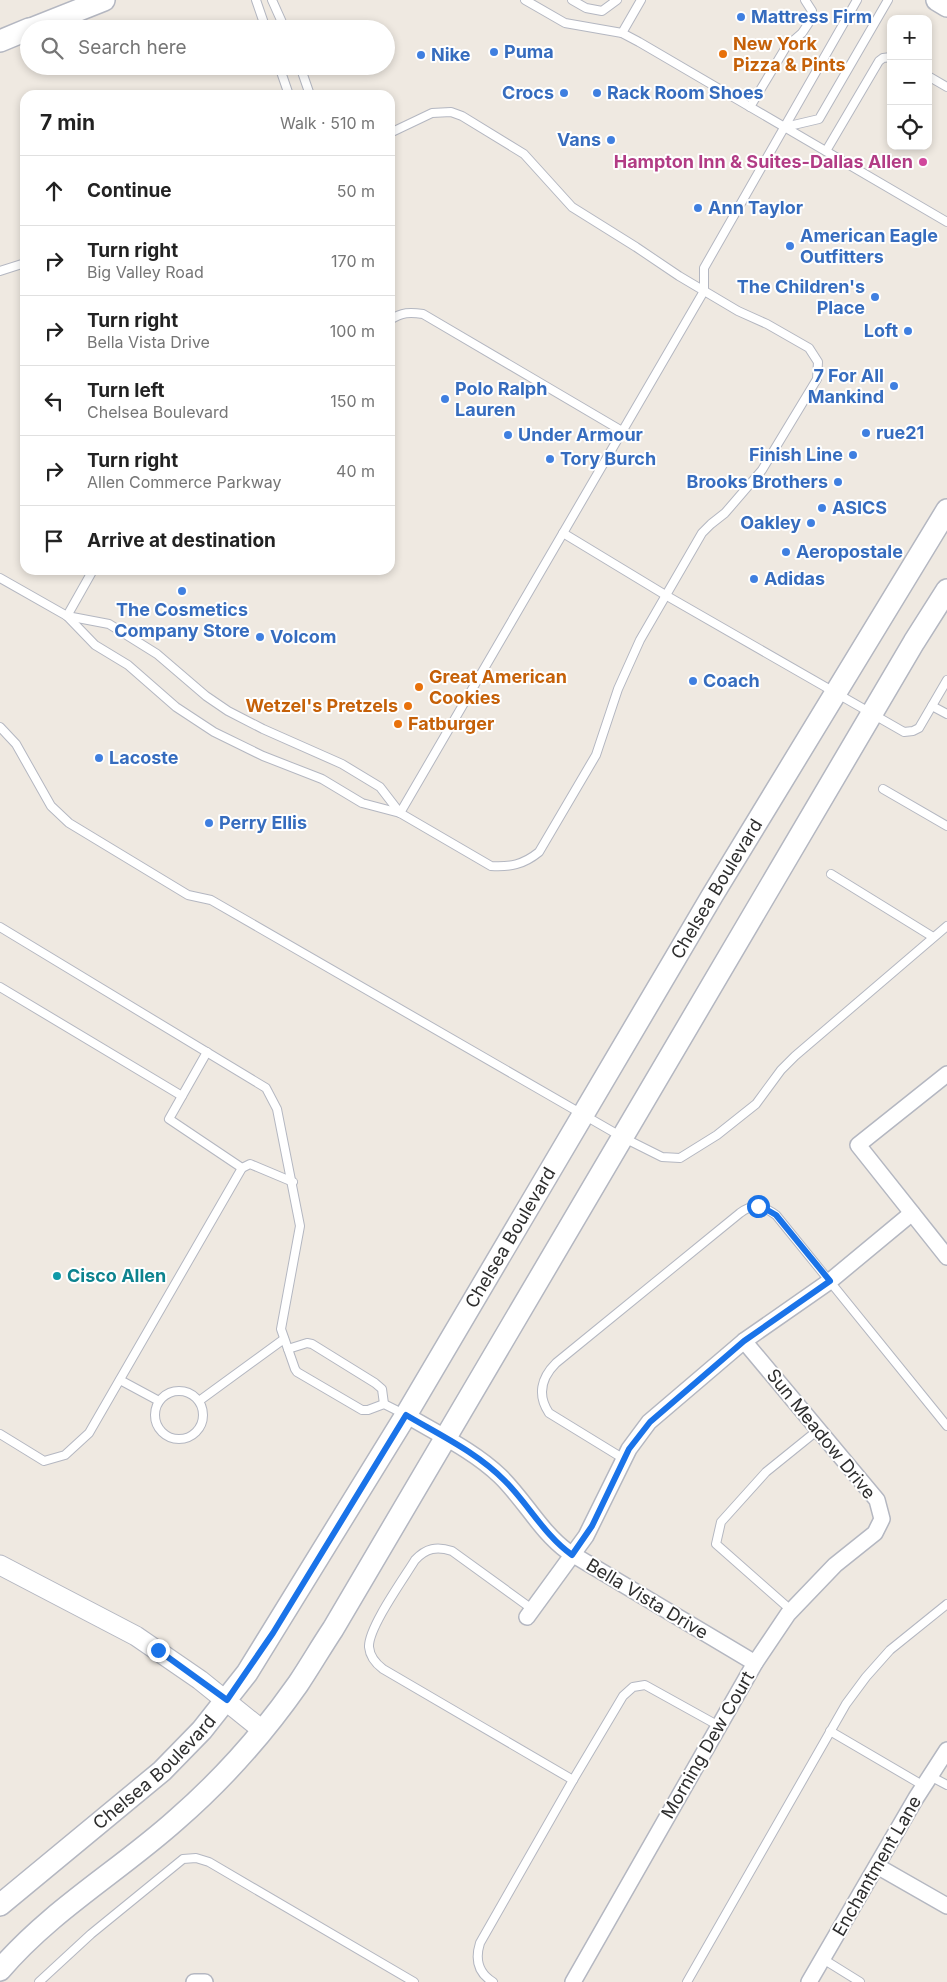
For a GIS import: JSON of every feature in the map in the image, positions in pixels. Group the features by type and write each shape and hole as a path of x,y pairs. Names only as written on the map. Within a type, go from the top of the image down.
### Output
{"main road":[{"path":"53,20 104,0"},
{"path":"936,0 947,6"},
{"path":"0,41 20,33"},
{"name":"Chelsea Boulevard","path":"0,1905 162,1771 202,1730 227,1700 273,1633 406,1415 712,896 837,694 947,510"},
{"path":"0,1970 50,1922 176,1820 224,1774 298,1684 328,1637 871,714 947,590"}],"street":[{"path":"945,1080 858,1145 947,1257"},
{"path":"530,1613 592,1526 624,1459 642,1431 659,1413 744,1341 830,1281 912,1213"},
{"name":"Sun Meadow Drive","path":"744,1341 877,1500 882,1519 875,1533"},
{"name":"Bella Vista Drive","path":"406,1415 499,1475 552,1538 572,1555 755,1663"},
{"name":"Morning Dew Court","path":"573,1982 755,1663 792,1611 835,1565 875,1533"},
{"path":"0,1564 34,1584 123,1629 165,1655 227,1700 262,1730"},
{"name":"Enchantment Lane","path":"810,1982 947,1750"},
{"path":"877,1866 947,1906"},
{"path":"194,1982 205,1982"}],"lane":[{"path":"256,0 263,20"},
{"path":"272,0 281,20"},
{"path":"525,0 565,23 622,33 947,222"},
{"path":"572,0 586,8 602,11 617,0"},
{"path":"622,33 641,0"},
{"path":"750,107 786,47 802,33 808,24 812,11 805,0"},
{"path":"400,813 704,291 704,268 858,0"},
{"path":"785,127 819,119 888,0"},
{"path":"826,151 879,61 887,58"},
{"path":"282,75 287,90"},
{"path":"303,75 308,90"},
{"path":"932,78 947,87"},
{"path":"68,616 94,645 128,666 176,707 214,732 263,756 322,779 362,803 400,813 490,866 505,867 518,865 529,860 538,852 596,755 626,669 702,533 725,513 762,470 817,379 818,370 814,355 809,348 704,291 572,207 524,154 462,116 451,112 432,112 395,130"},
{"path":"0,271 20,265"},
{"path":"395,317 409,312 423,314 622,431"},
{"path":"563,533 667,596 904,732 913,732 919,728 947,680"},
{"path":"68,616 91,575"},
{"path":"0,578 68,616 109,624 157,654 206,696 228,711 263,729 342,764 380,787 400,813"},
{"path":"932,706 947,714"},
{"path":"0,727 16,744 51,806 69,823 188,895 211,900 584,1114 622,1138 662,1157 680,1158 717,1135 756,1104 781,1070 795,1056 947,926"},
{"path":"883,789 947,826"},
{"path":"831,874 933,937"},
{"path":"0,927 266,1088 277,1109 300,1226 281,1329 297,1372 362,1410 368,1410 384,1404 406,1415"},
{"path":"0,987 182,1096"},
{"path":"207,1052 169,1119 242,1168"},
{"path":"0,1434 44,1461 66,1455 89,1434 242,1168 250,1164 292,1182"},
{"path":"624,1459 549,1413 543,1400 542,1386 545,1375 556,1363 752,1206 764,1208 776,1215 947,1426"},
{"path":"199,1401 284,1338"},
{"path":"288,1349 307,1343 312,1344 375,1383 382,1389 384,1404"},
{"path":"120,1380 159,1401"},
{"path":"179,1390 199,1401 203,1416 197,1431 190,1436 174,1438 161,1431 156,1424 154,1416 159,1401 164,1395 179,1390"},
{"path":"792,1611 716,1544 721,1522 766,1472 818,1430"},
{"path":"530,1613 452,1551 444,1548 432,1548 415,1560 375,1626 370,1641 371,1655 373,1661 383,1669 572,1780"},
{"path":"687,1982 846,1704 866,1677 890,1650 947,1604"},
{"path":"493,1982 484,1976 480,1970 477,1957 480,1943 618,1703 634,1687 646,1685 719,1726"},
{"path":"830,1731 927,1781 947,1785"},
{"path":"38,1982 91,1934 183,1859 196,1858 209,1862 414,1982"},
{"path":"823,1959 860,1982"}],"place":[{"name":"Mattress Firm","path":"741,17"},
{"name":"Puma","path":"494,52"},
{"name":"New York Pizza & Pints","path":"723,54"},
{"name":"Nike","path":"421,55"},
{"name":"Crocs","path":"564,93"},
{"name":"Rack Room Shoes","path":"597,93"},
{"name":"Vans","path":"611,140"},
{"name":"Hampton Inn & Suites-Dallas Allen","path":"923,162"},
{"name":"Ann Taylor","path":"698,208"},
{"name":"American Eagle Outfitters","path":"790,246"},
{"name":"The Children's Place","path":"875,297"},
{"name":"Loft","path":"908,331"},
{"name":"7 For All Mankind","path":"894,386"},
{"name":"Polo Ralph Lauren","path":"445,399"},
{"name":"rue21","path":"866,433"},
{"name":"Under Armour","path":"508,435"},
{"name":"Finish Line","path":"853,455"},
{"name":"Tory Burch","path":"550,459"},
{"name":"Brooks Brothers","path":"838,482"},
{"name":"ASICS","path":"822,508"},
{"name":"Oakley","path":"811,523"},
{"name":"Aeropostale","path":"786,552"},
{"name":"Adidas","path":"754,579"},
{"name":"The Cosmetics Company Store","path":"182,591"},
{"name":"Volcom","path":"260,637"},
{"name":"Coach","path":"693,681"},
{"name":"Great American Cookies","path":"419,687"},
{"name":"Wetzel's Pretzels","path":"408,706"},
{"name":"Fatburger","path":"398,724"},
{"name":"Lacoste","path":"99,758"},
{"name":"Perry Ellis","path":"209,823"},
{"name":"Cisco Allen","path":"57,1276"}],"route":[{"path":"158,1650 227,1700 273,1633 406,1415 460,1447 499,1475 552,1538 572,1555 592,1526 629,1449 650,1422 744,1341 830,1281 776,1215 758,1206"}]}
